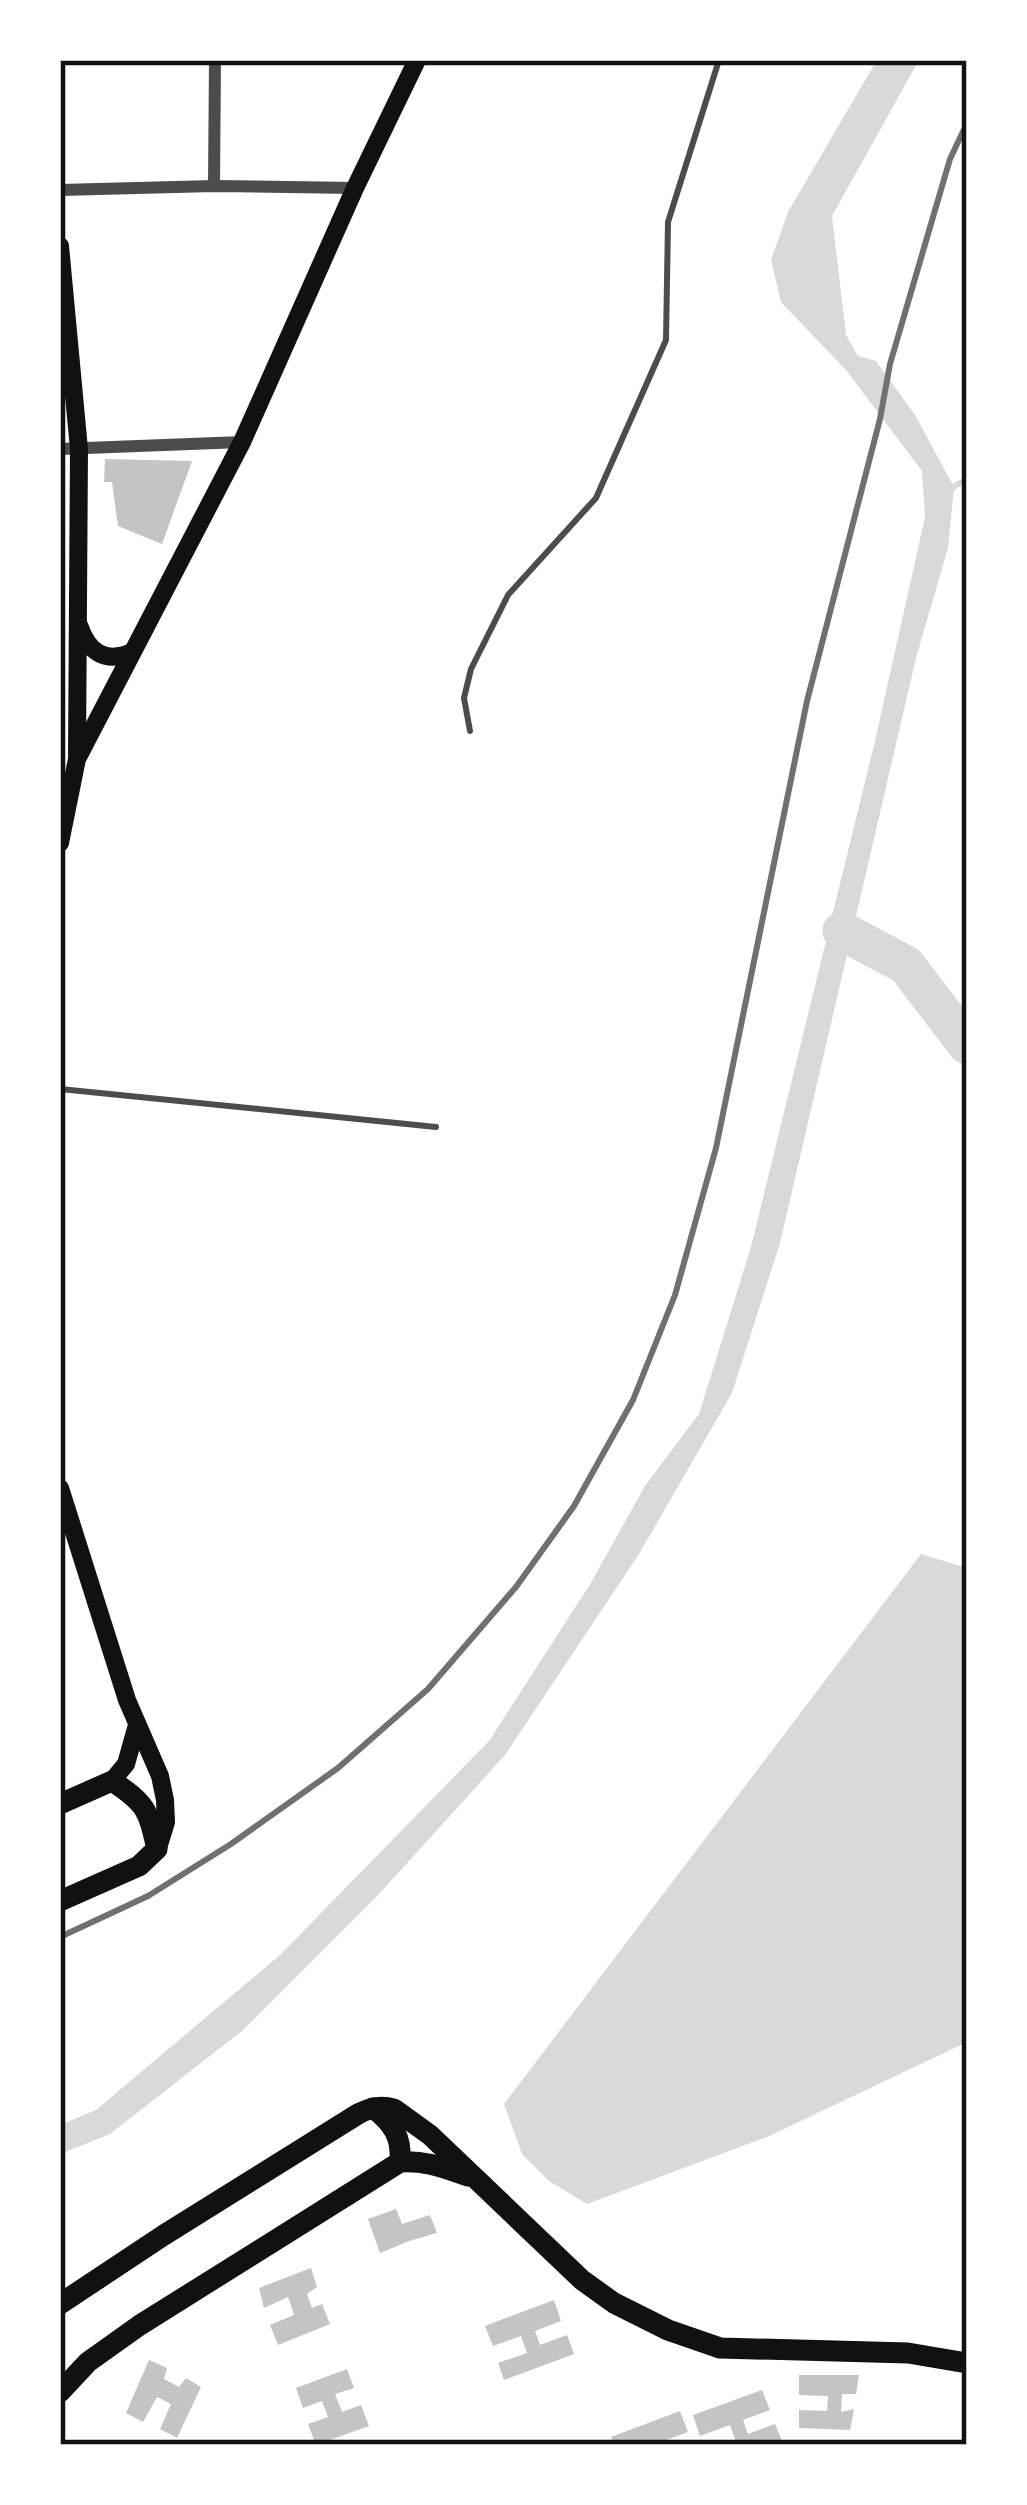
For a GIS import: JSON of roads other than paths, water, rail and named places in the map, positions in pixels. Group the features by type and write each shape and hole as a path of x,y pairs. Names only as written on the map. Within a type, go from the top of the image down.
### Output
{"main road":[{"path":"77,759 242,442 417,60"},
{"path":"60,246 77,620 83,637 97,652 115,659 132,652"},
{"path":"60,844 77,759 69,642 77,620"},
{"path":"60,1488 127,1700 160,1776 166,1822 157,1849 139,1866 60,1901"},
{"path":"60,1804 112,1781 126,1764 137,1725"},
{"path":"112,1781 135,1796 149,1815 157,1849"},
{"path":"373,2107 400,2140 400,2162"},
{"path":"60,2304 373,2107 394,2109 416,2123 582,2280 614,2303 668,2330 720,2348 908,2353 967,2363"},
{"path":"60,2392 88,2362 140,2324 400,2162 437,2165 474,2179"}],"street":[{"path":"214,186 215,60"},
{"path":"60,190 355,188"},
{"path":"69,449 242,442"}],"lane":[{"path":"470,731 464,698 471,670 508,595 596,498 667,340 668,222 719,60"},
{"path":"60,1089 436,1127"}],"waterway":[{"path":"950,489 967,479"},
{"path":"842,931 906,965 967,1045"}],"railway":[{"path":"60,1937 148,1896 231,1844 338,1768 428,1689 516,1587 574,1506 633,1400 675,1295 716,1148 807,701 890,364 950,159 967,123"}]}
